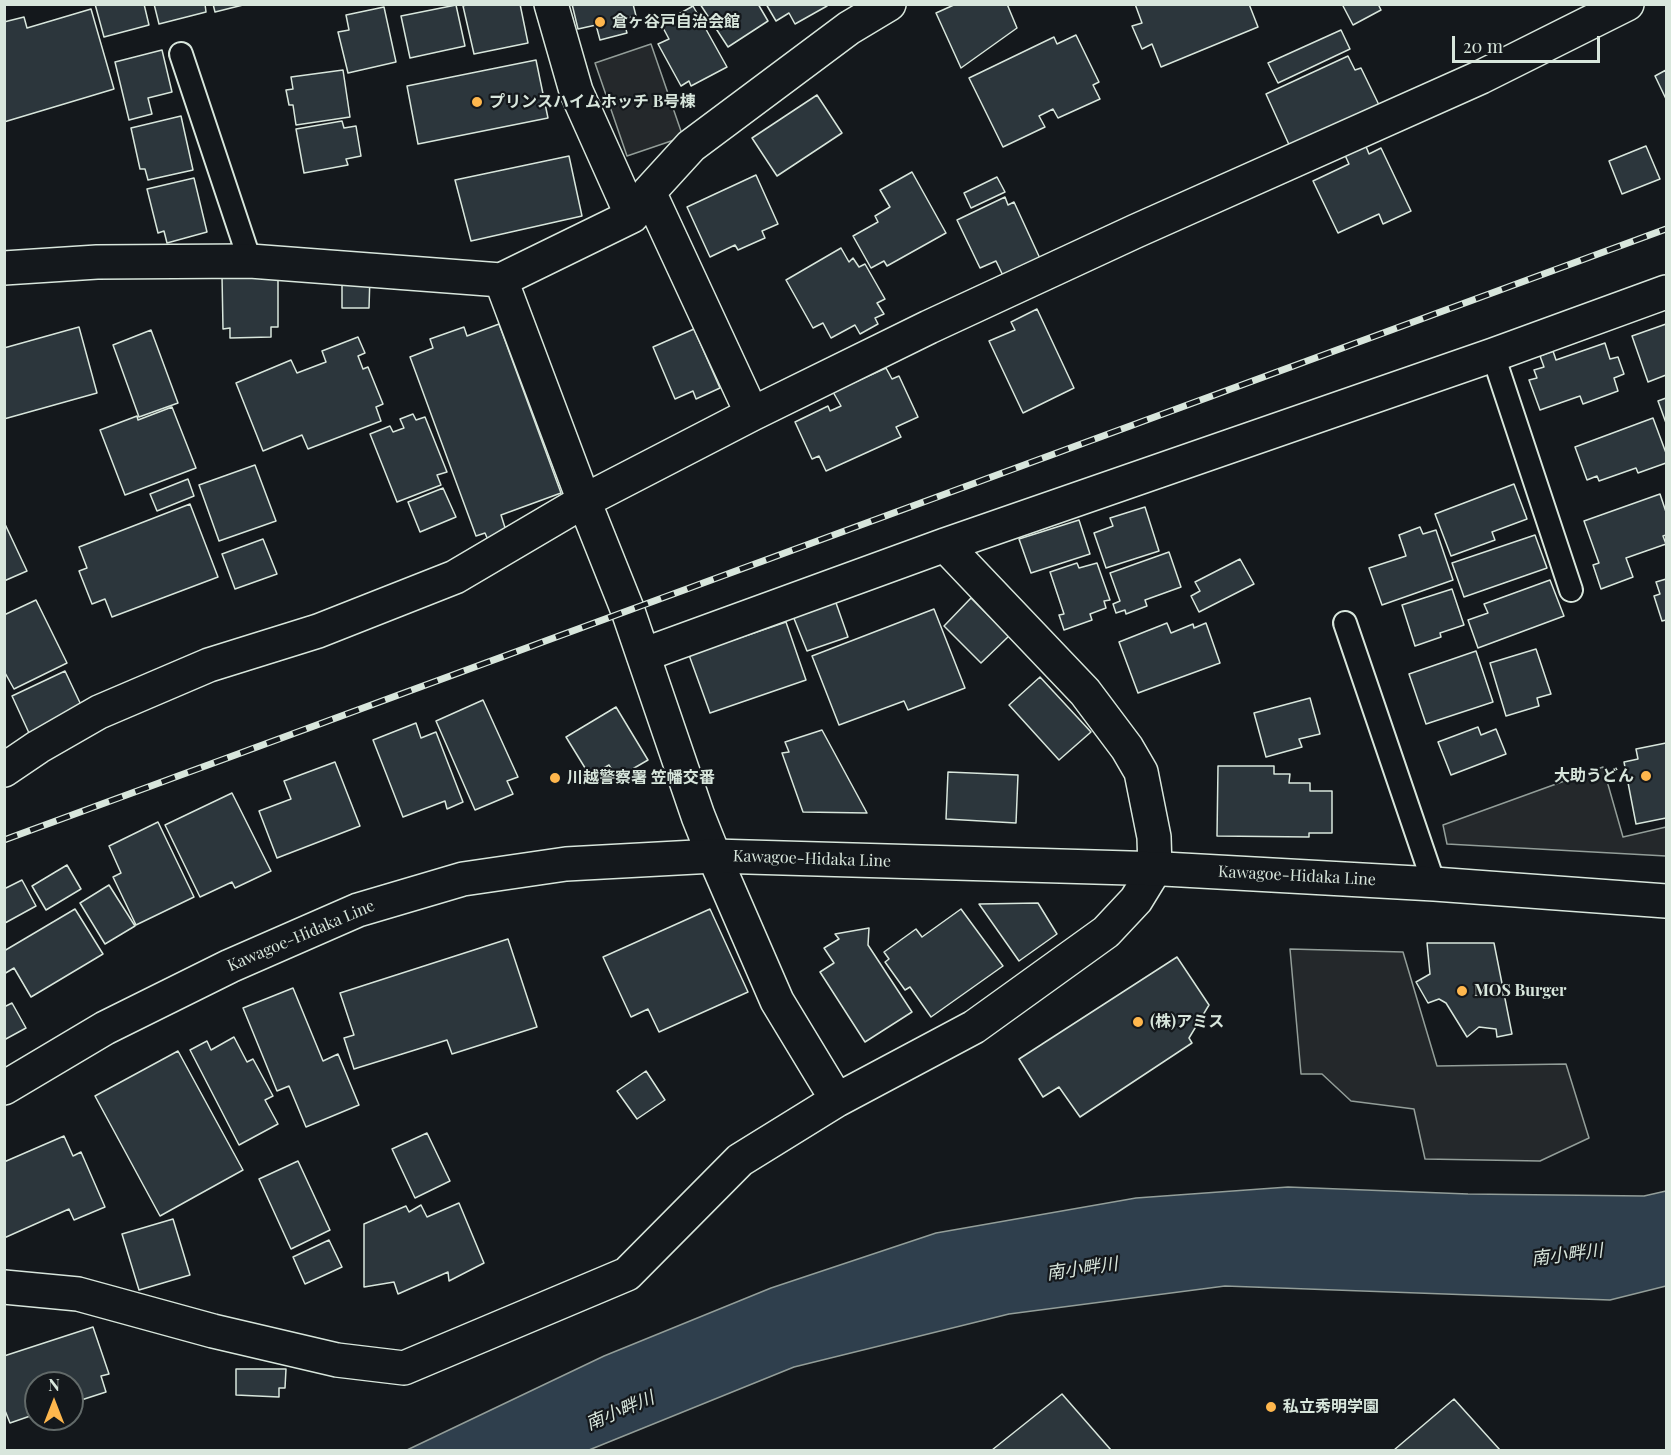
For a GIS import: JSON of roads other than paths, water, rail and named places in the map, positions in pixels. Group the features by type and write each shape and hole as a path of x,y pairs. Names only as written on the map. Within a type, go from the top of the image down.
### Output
{"street":[{"path":"550,4 576,91 640,204 752,414"},
{"path":"4,268 97,262 250,261 501,280 640,204 692,146 843,16 889,4"},
{"path":"4,770 99,711 209,665 318,631 455,578 584,501 752,414 929,327 1136,231 1481,77 1610,8"},
{"path":"501,280 628,611 698,816 714,856 777,1001 837,1100"},
{"path":"643,655 945,544 1493,355 1666,292"},
{"path":"4,1287 78,1294 213,1331 337,1360 404,1368 627,1274 740,1160 837,1100 974,1026 1106,932 1136,900 1155,869 1154,837 1141,772 1127,748 1085,692 945,544"},
{"name":"Kawagoe-Hidaka Line","path":"4,1088 105,1028 230,966 358,910 463,879 554,865 714,856 1155,869 1434,884 1666,901"}],"lane":[{"path":"181,54 250,261"},
{"path":"1493,355 1571,590"},
{"path":"1345,624 1434,884"}],"water":[{"name":"南小畔川","path":"1288,1187 1468,1194 1644,1196 1666,1191 1666,1286 1610,1300 1225,1286 1009,1314 794,1367 589,1450 407,1450 604,1356 771,1288 936,1233 1136,1198"}],"railway":[{"path":"4,840 1666,229"}],"place":[{"name":"倉ヶ谷戸自治会館","path":"600,22"},
{"name":"プリンスハイムホッチ B号棟","path":"477,102"},
{"name":"大助うどん","path":"1646,776"},
{"name":"川越警察署 笠幡交番","path":"555,778"},
{"name":"MOS Burger","path":"1462,991"},
{"name":"(株)アミス","path":"1138,1022"},
{"name":"私立秀明学園","path":"1271,1407"}]}
